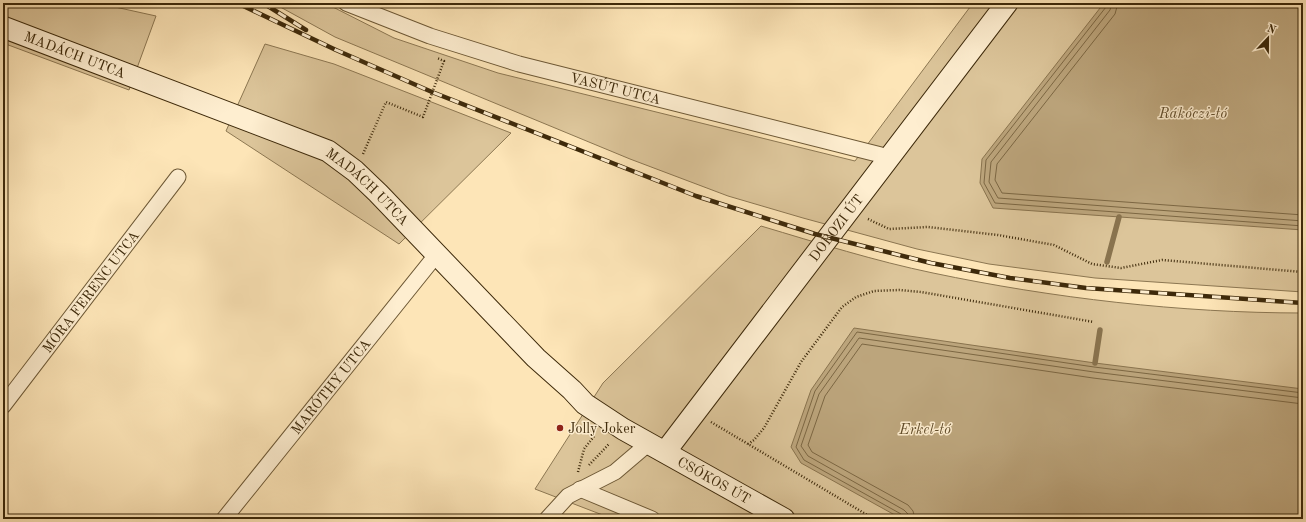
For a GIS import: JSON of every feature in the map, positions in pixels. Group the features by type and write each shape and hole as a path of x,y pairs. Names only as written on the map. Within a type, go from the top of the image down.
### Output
{"main road":[{"name":"DOBOZI ÚT","path":"657,447 696,413 1007,3"},
{"name":"MADÁCH UTCA","path":"3,27 308,142 328,151 355,171 536,358 572,390 585,404 623,429 657,447"},
{"name":"CSÓKOS ÚT","path":"657,447 784,519"}],"street":[{"name":"VASÚT UTCA","path":"346,3 430,36 519,64 889,157"},
{"name":"MÓRA FERENC UTCA","path":"3,406 178,177"},
{"name":"MARÓTHY UTCA","path":"224,519 437,254"},
{"path":"546,519 557,505 578,484 615,472 657,447"},
{"path":"578,484 652,519"}],"path":[{"path":"355,171 386,102 423,117 444,61 424,52 430,36"},
{"path":"854,204 870,221 888,229 928,227 998,235 1054,245 1092,264 1121,268 1162,260 1303,272"},
{"path":"748,444 754,440 764,428 801,362 842,307 862,295 874,291 899,290 921,292 1094,322"},
{"path":"696,413 874,519"},
{"path":"587,467 623,429"},
{"path":"578,484 582,473"}],"shaded area":[{"path":"3,3 97,3 156,16 129,90 3,43"},
{"path":"273,3 325,3 394,38 498,73 855,161 973,3 1303,3 1303,292 1095,278 989,264 917,249 803,218 728,196 630,159 335,37"},
{"path":"265,44 334,64 511,133 399,244 226,131"},
{"path":"761,226 890,263 933,273 1024,290 1070,297 1164,307 1303,313 1303,519 613,519 535,489 603,383"}],"water":[{"name":"Rákóczi-tó","path":"1104,3 1303,3 1303,230 993,208 980,183 982,159"},
{"name":"Erkel-tó","path":"854,328 1095,363 1303,389 1303,519 902,519 801,463 791,447 811,390"}],"waterway":[{"path":"1107,262 1119,217"},
{"path":"1095,363 1100,330"}],"railway":[{"path":"237,3 336,50 432,92 696,196 815,234 931,263 1010,278 1086,288 1303,303"},
{"path":"263,3 306,30"}],"place":[{"name":"Jolly Joker","path":"560,428"}]}
